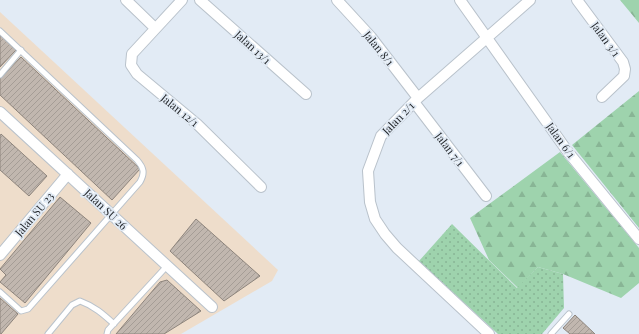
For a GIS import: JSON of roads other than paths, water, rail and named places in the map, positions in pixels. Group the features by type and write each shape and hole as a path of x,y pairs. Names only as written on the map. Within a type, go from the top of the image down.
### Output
{"street":[{"path":"126,0 155,28"},
{"name":"Jalan 12/1","path":"182,0 132,54 131,65 145,82 197,124 261,187"},
{"name":"Jalan 13/1","path":"200,0 306,94"},
{"name":"Jalan 8/1","path":"337,0 371,37 416,100"},
{"name":"Jalan 6/1","path":"460,0 568,152 639,239"},
{"name":"Jalan 2/1","path":"489,334 397,248 385,234 375,219 370,202 368,170 381,136 416,100 530,0"},
{"name":"Jalan 3/1","path":"577,0 623,62 625,70 624,76 602,97"},
{"name":"Jalan 7/1","path":"416,100 486,196"},
{"name":"Jalan SU 26","path":"0,112 212,307"},
{"name":"Jalan SU 23","path":"0,255 68,174"}],"lane":[{"path":"0,31 142,167 144,175 140,182 112,215 28,309 21,311 0,292"},
{"path":"0,75 21,50"},
{"path":"107,334 108,330 167,266"},
{"path":"48,334 72,305 80,301 90,304 114,324"},
{"path":"551,334 569,314"}]}
